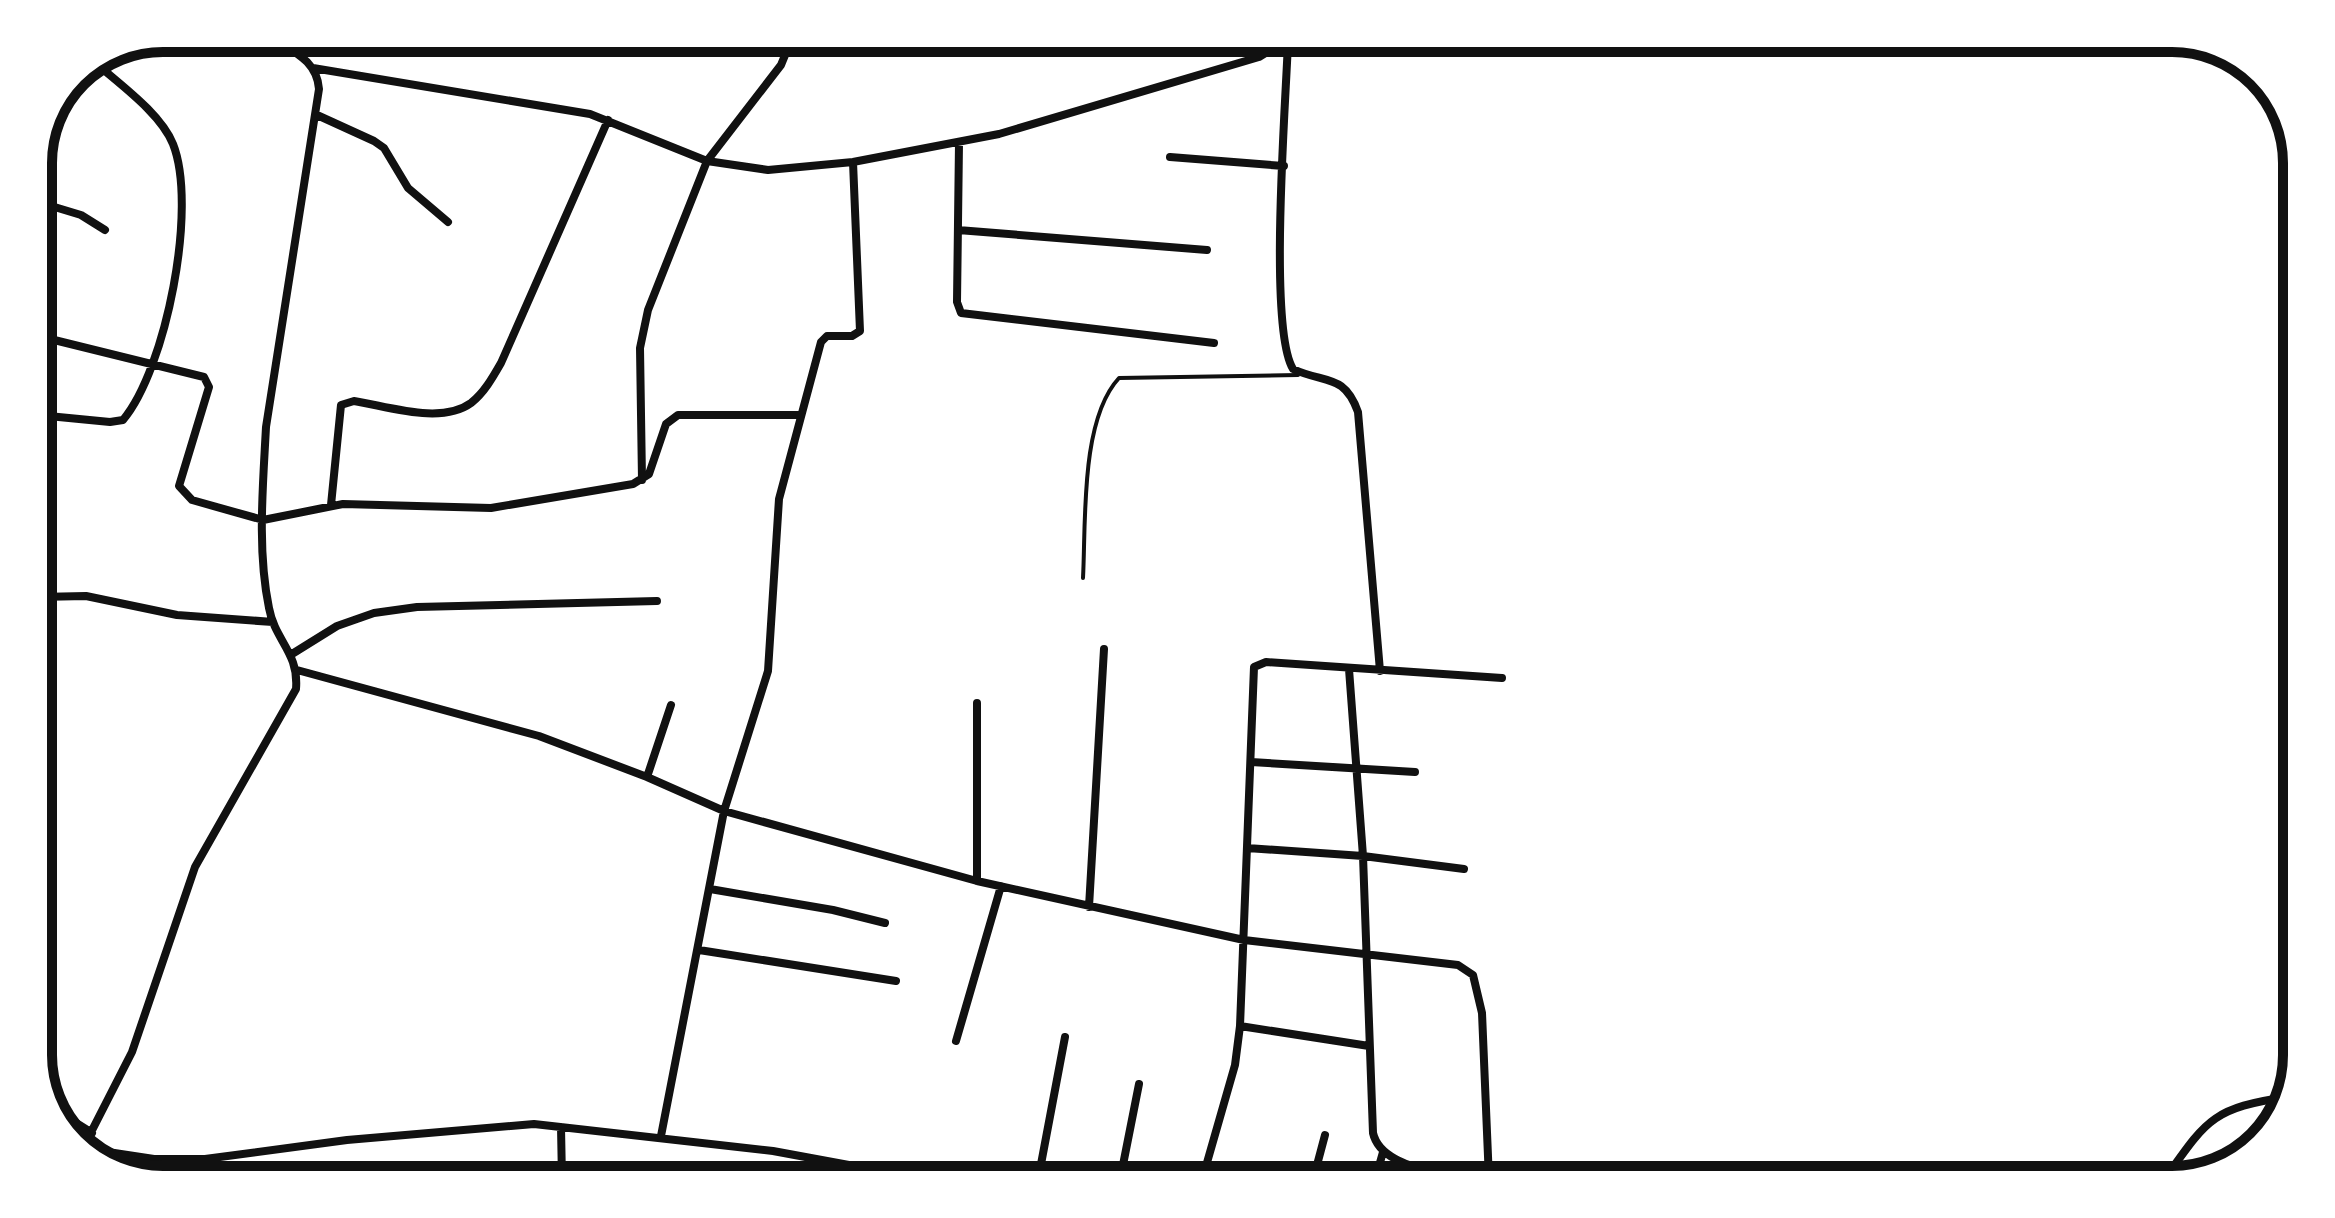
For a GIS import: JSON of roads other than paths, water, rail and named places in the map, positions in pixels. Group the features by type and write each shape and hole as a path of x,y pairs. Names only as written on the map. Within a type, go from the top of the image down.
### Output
{"street":[{"path":"90,1138 132,1052 195,867 296,689 297,670 292,654 273,622 263,520 266,427 319,89 313,68 295,52"},
{"path":"642,480 639,366 642,333 707,161 781,65 786,52"},
{"path":"313,68 460,91 608,120 707,161 768,170 853,162 959,143 1259,57 1267,52"},
{"path":"1288,52 1281,267 1284,345 1293,369 1335,381 1346,388 1358,412 1380,671"},
{"path":"52,416 110,422 123,420 151,364 169,311 180,244 183,208 172,142 164,128 104,70"},
{"path":"317,115 384,148 401,181 448,222"},
{"path":"331,505 341,405 354,401 442,413 470,403 486,387 501,363 608,120"},
{"path":"959,143 958,309 967,316 1214,343"},
{"path":"1170,157 1284,166"},
{"path":"661,1136 724,811 768,671 779,499 823,339 852,336 860,331 853,162"},
{"path":"52,206 81,215 105,230"},
{"path":"958,230 1207,250"},
{"path":"52,339 204,377 209,382 179,486 184,494 263,520 331,505 491,508 642,480 653,467 666,424 678,415 800,415"},
{"path":"52,597 86,596 177,615 273,622"},
{"path":"292,654 337,626 374,613 417,607 657,601"},
{"path":"1089,907 1104,649"},
{"path":"1206,1166 1235,1065 1240,1026 1252,676 1258,663 1502,678"},
{"path":"1349,669 1363,856 1373,1133 1383,1152 1411,1166"},
{"path":"297,670 539,736 647,777 724,811 977,881 1244,940 1458,965 1473,975 1482,1013 1488,1166"},
{"path":"977,703 977,881"},
{"path":"647,777 671,705"},
{"path":"1251,762 1415,772"},
{"path":"1247,848 1363,856 1464,869"},
{"path":"956,1041 1001,886"},
{"path":"710,889 833,910 885,923"},
{"path":"699,950 896,981"},
{"path":"1240,1026 1369,1046"},
{"path":"1041,1166 1065,1037"},
{"path":"1123,1166 1139,1084"},
{"path":"2175,1166 2210,1119 2274,1099"},
{"path":"76,1123 92,1133"},
{"path":"106,1150 181,1160 484,1127 561,1127 661,1136 854,1166"},
{"path":"561,1127 562,1166"},
{"path":"1317,1166 1325,1135"},
{"path":"1379,1166 1383,1152"}],"lane":[{"path":"1083,578 1095,431 1119,378 1304,374"}]}
